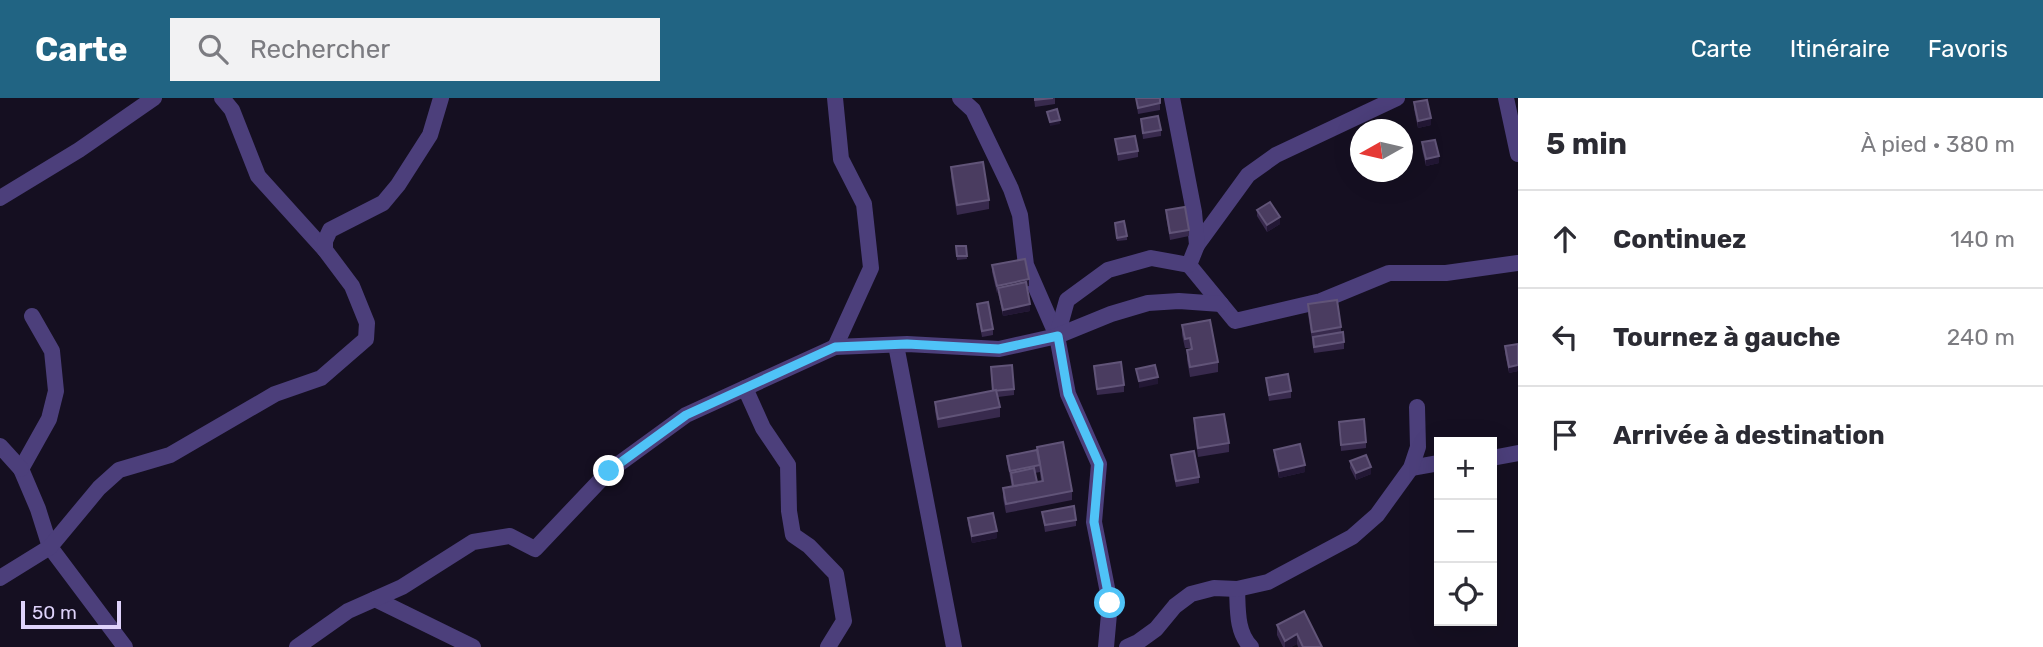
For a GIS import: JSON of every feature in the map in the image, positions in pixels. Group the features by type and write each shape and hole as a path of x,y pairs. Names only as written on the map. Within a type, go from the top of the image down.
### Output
{"street":[{"path":"0,198 79,150 154,98"},
{"path":"0,578 50,547 99,488 119,470 170,455 275,394 321,378 366,339 367,323 352,286 325,250 258,176 232,110 222,98"},
{"path":"325,250 325,241 330,230 383,203 398,185 430,135 441,98"},
{"path":"835,98 841,159 864,204 871,268 835,347"},
{"path":"960,98 974,110 1020,215 1026,265 1058,336 1068,394 1099,464 1094,522 1110,603 1106,647"},
{"path":"1172,98 1188,174 1196,246"},
{"path":"1189,265 1196,246 1248,175 1276,155 1397,98"},
{"path":"1506,98 1518,154"},
{"path":"1058,336 1067,300 1108,270 1151,258 1189,265 1234,321 1321,301 1390,273 1446,273 1518,263"},
{"path":"297,647 348,611 402,587 473,542 510,536 535,549 609,471 686,415 835,347 896,345 999,349 1058,336 1111,313 1148,303 1180,301 1221,304"},
{"path":"21,469 49,419 56,391 52,351 32,316"},
{"path":"896,345 954,647"},
{"path":"745,388 763,428 788,465 789,511 793,535 836,574 844,621 828,647"},
{"path":"1127,647 1156,629 1175,607 1191,594 1214,588 1237,589 1268,583 1352,537 1377,515 1411,468 1418,447 1417,407"},
{"path":"0,446 21,469 50,547 125,647"},
{"path":"1497,457 1518,453"},
{"path":"1411,468 1434,464"},
{"path":"1237,589 1239,622 1244,640 1251,647"},
{"path":"375,599 473,647"}],"building":[{"path":"1136,98 1160,98 1160,103 1138,108"},
{"path":"1427,100 1431,118 1418,121 1414,102"},
{"path":"1057,109 1060,120 1050,122 1047,112"},
{"path":"1158,116 1161,130 1143,133 1141,119"},
{"path":"1135,136 1138,151 1118,154 1115,139"},
{"path":"1435,140 1439,156 1426,159 1422,142"},
{"path":"983,162 989,200 957,205 951,167"},
{"path":"1270,202 1280,217 1267,225 1257,210"},
{"path":"1185,207 1189,230 1170,233 1166,210"},
{"path":"1124,221 1127,236 1117,238 1115,223"},
{"path":"956,246 966,246 967,256 957,256"},
{"path":"1025,259 1029,279 997,286 992,265"},
{"path":"1026,282 1030,304 1003,310 998,288"},
{"path":"1337,300 1341,327 1312,332 1308,304"},
{"path":"988,302 993,329 982,331 977,304"},
{"path":"1210,320 1218,362 1190,367 1187,350 1192,349 1190,338 1185,339 1182,325"},
{"path":"1343,332 1344,342 1314,347 1313,337"},
{"path":"1518,344 1518,365 1509,367 1505,346"},
{"path":"1121,362 1124,385 1097,389 1094,366"},
{"path":"1012,365 1014,389 993,391 991,367"},
{"path":"1155,365 1158,377 1139,381 1136,369"},
{"path":"1288,374 1291,391 1269,395 1266,378"},
{"path":"996,390 1000,407 938,419 935,402"},
{"path":"1224,414 1229,443 1198,448 1194,418"},
{"path":"1364,419 1366,442 1341,445 1339,422"},
{"path":"1063,442 1072,491 1006,504 1003,488 1043,481 1037,447"},
{"path":"1300,444 1305,465 1279,471 1274,450"},
{"path":"1037,450 1040,465 1010,471 1007,456"},
{"path":"1194,451 1199,477 1176,481 1171,455"},
{"path":"1366,455 1371,467 1356,473 1350,461"},
{"path":"1034,468 1037,482 1013,486 1011,473"},
{"path":"1074,506 1076,520 1045,525 1042,512"},
{"path":"993,513 997,531 972,536 968,518"},
{"path":"1304,611 1322,647 1303,647 1297,634 1285,641 1277,625"}],"route":[{"path":"609,471 686,415 835,347 907,344 999,349 1058,336 1068,394 1099,464 1094,522 1110,603"}]}
